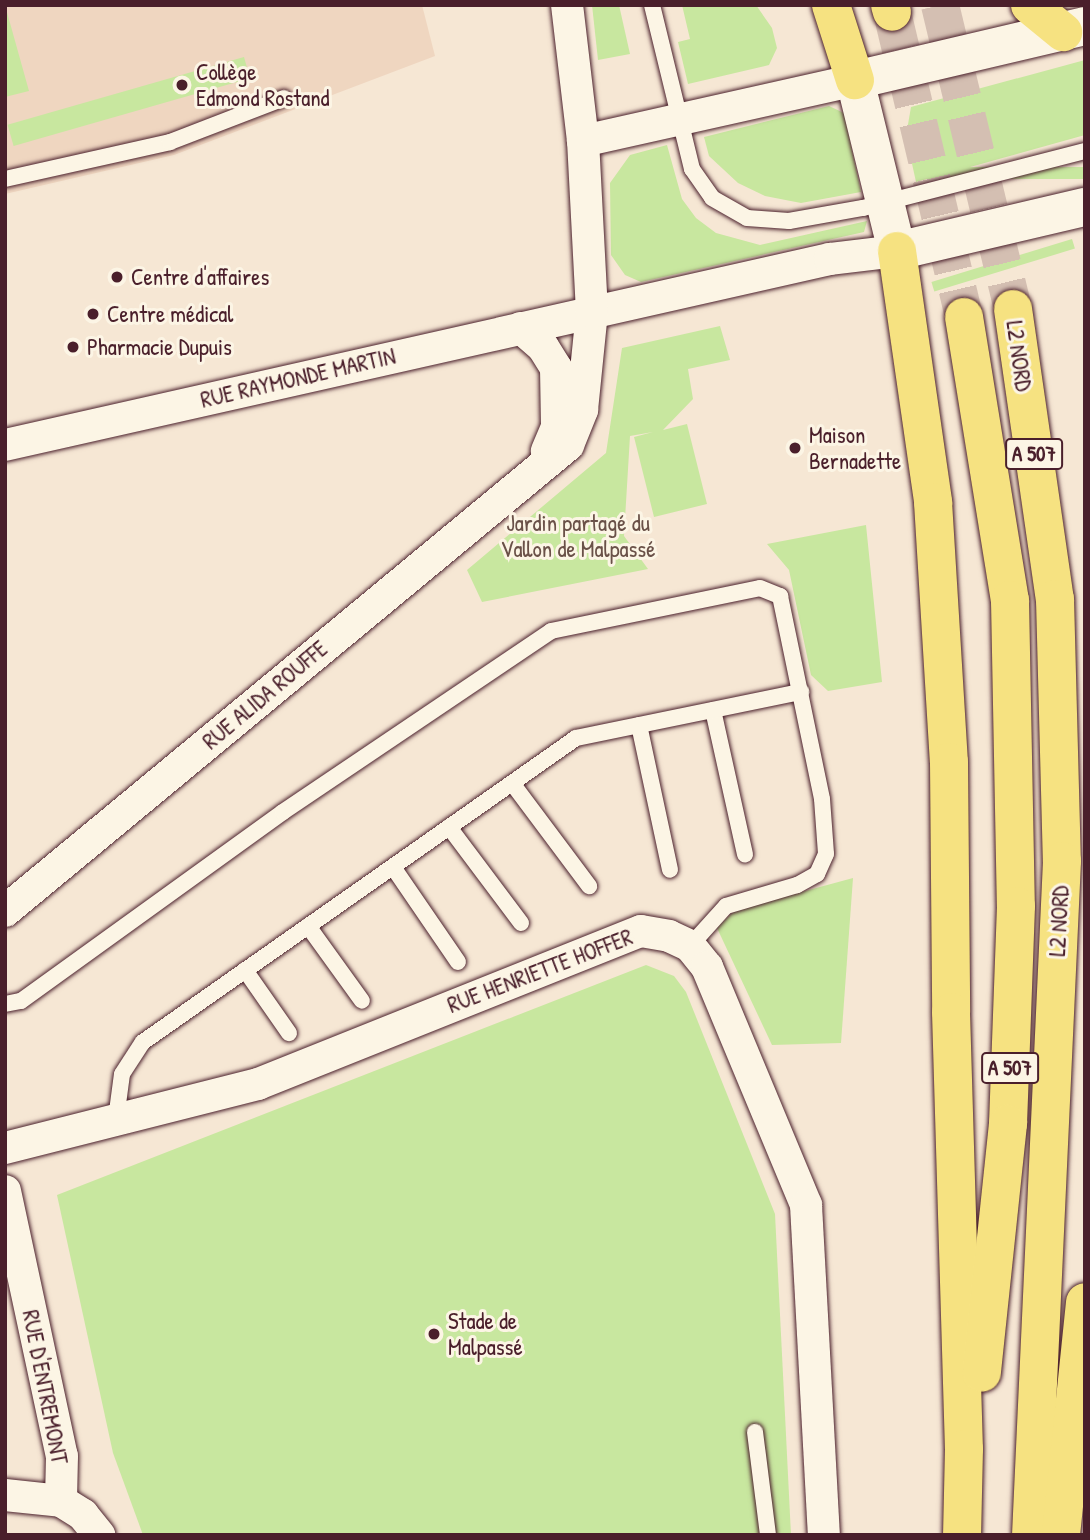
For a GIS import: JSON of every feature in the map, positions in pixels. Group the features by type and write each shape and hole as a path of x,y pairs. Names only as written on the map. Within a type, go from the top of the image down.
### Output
{"highway":[{"path":"831,5 855,80"},
{"path":"1030,5 1074,29"},
{"path":"897,251 933,502 950,762 951,1012 964,1449 963,1535"},
{"name":"L2 NORD","path":"1013,309 1055,599 1062,861 1031,1535"},
{"name":"L2 NORD","path":"963,1535 1008,1124 1016,906 1010,600 964,317"},
{"path":"1061,1535 1085,1302"}],"main road":[{"path":"1074,29 855,80 897,251 1085,206"}],"street":[{"path":"567,5 583,141 592,312"},
{"path":"583,141 855,80"},
{"name":"RUE RAYMONDE MARTIN","path":"5,445 845,256 897,251"},
{"name":"RUE ALIDA ROUFFE","path":"5,911 526,480 561,454 575,432 589,373 592,312"},
{"name":"RUE ALIDA ROUFFE","path":"521,328 543,346 555,367 558,394 557,427 526,480"},
{"name":"RUE HENRIETTE HOFFER","path":"5,1147 258,1084 641,931 669,936 690,946"},
{"path":"690,946 707,967 806,1205 824,1535"},
{"name":"RUE D'ENTREMONT","path":"5,1191 62,1456 61,1501"},
{"path":"5,1495 61,1501 83,1515 99,1535"}],"lane":[{"path":"652,5 678,120 699,185 729,211 747,218 789,221 885,202 1085,151"},
{"path":"5,179 170,142 284,98"},
{"path":"5,1004 21,1001 294,804 551,631 760,588 780,596 822,799 826,853 817,874 797,885 726,906 690,946"},
{"path":"116,1119 122,1074 143,1042 576,738 801,692"},
{"path":"713,710 745,854"},
{"path":"639,725 670,870"},
{"path":"513,783 589,886"},
{"path":"449,827 521,923"},
{"path":"393,867 458,962"},
{"path":"308,926 362,1001"},
{"path":"245,970 289,1033"},
{"path":"755,1432 768,1535"}],"shaded area":[{"name":"Collège Edmond Rostand","path":"5,5 422,5 435,56 174,155 5,194"}],"green space":[{"path":"5,5 29,91 5,97"},
{"path":"592,5 619,5 630,54 598,60"},
{"path":"682,5 756,5 772,28 777,48 769,65 688,84 678,42 690,39"},
{"path":"244,57 250,78 14,146 8,125"},
{"path":"1085,60 1085,135 916,182 906,136 911,107"},
{"path":"829,106 844,113 861,192 801,203 765,196 738,183 709,156 704,137"},
{"path":"667,145 682,199 696,218 716,233 760,245 867,221 864,232 641,282 625,275 611,255 610,183 630,155"},
{"path":"923,167 1085,167 1085,179 923,179"},
{"path":"1072,239 1075,249 934,292 931,282"},
{"name":"Jardin partagé du Vallon de Malpassé","path":"720,326 730,360 688,369 693,399 663,430 687,424 707,504 654,517 634,437 653,432 630,436 624,536 648,569 482,602 467,570 606,453 622,348"},
{"path":"866,525 882,682 828,691 811,675 789,570 767,544"},
{"path":"853,878 841,1043 772,1045 717,928 735,910"},
{"name":"Stade de Malpassé","path":"646,965 674,976 686,992 775,1214 791,1535 143,1535 113,1453 57,1195"}],"tunnel":[{"path":"940,5 1013,309"},
{"path":"892,12 964,317"}],"place":[{"name":"Collège Edmond Rostand","path":"182,85"},
{"name":"Centre d'affaires","path":"117,277"},
{"name":"Centre médical","path":"93,314"},
{"name":"Pharmacie Dupuis","path":"73,347"},
{"name":"Maison Bernadette","path":"795,448"},
{"name":"Stade de Malpassé","path":"434,1334"}]}
